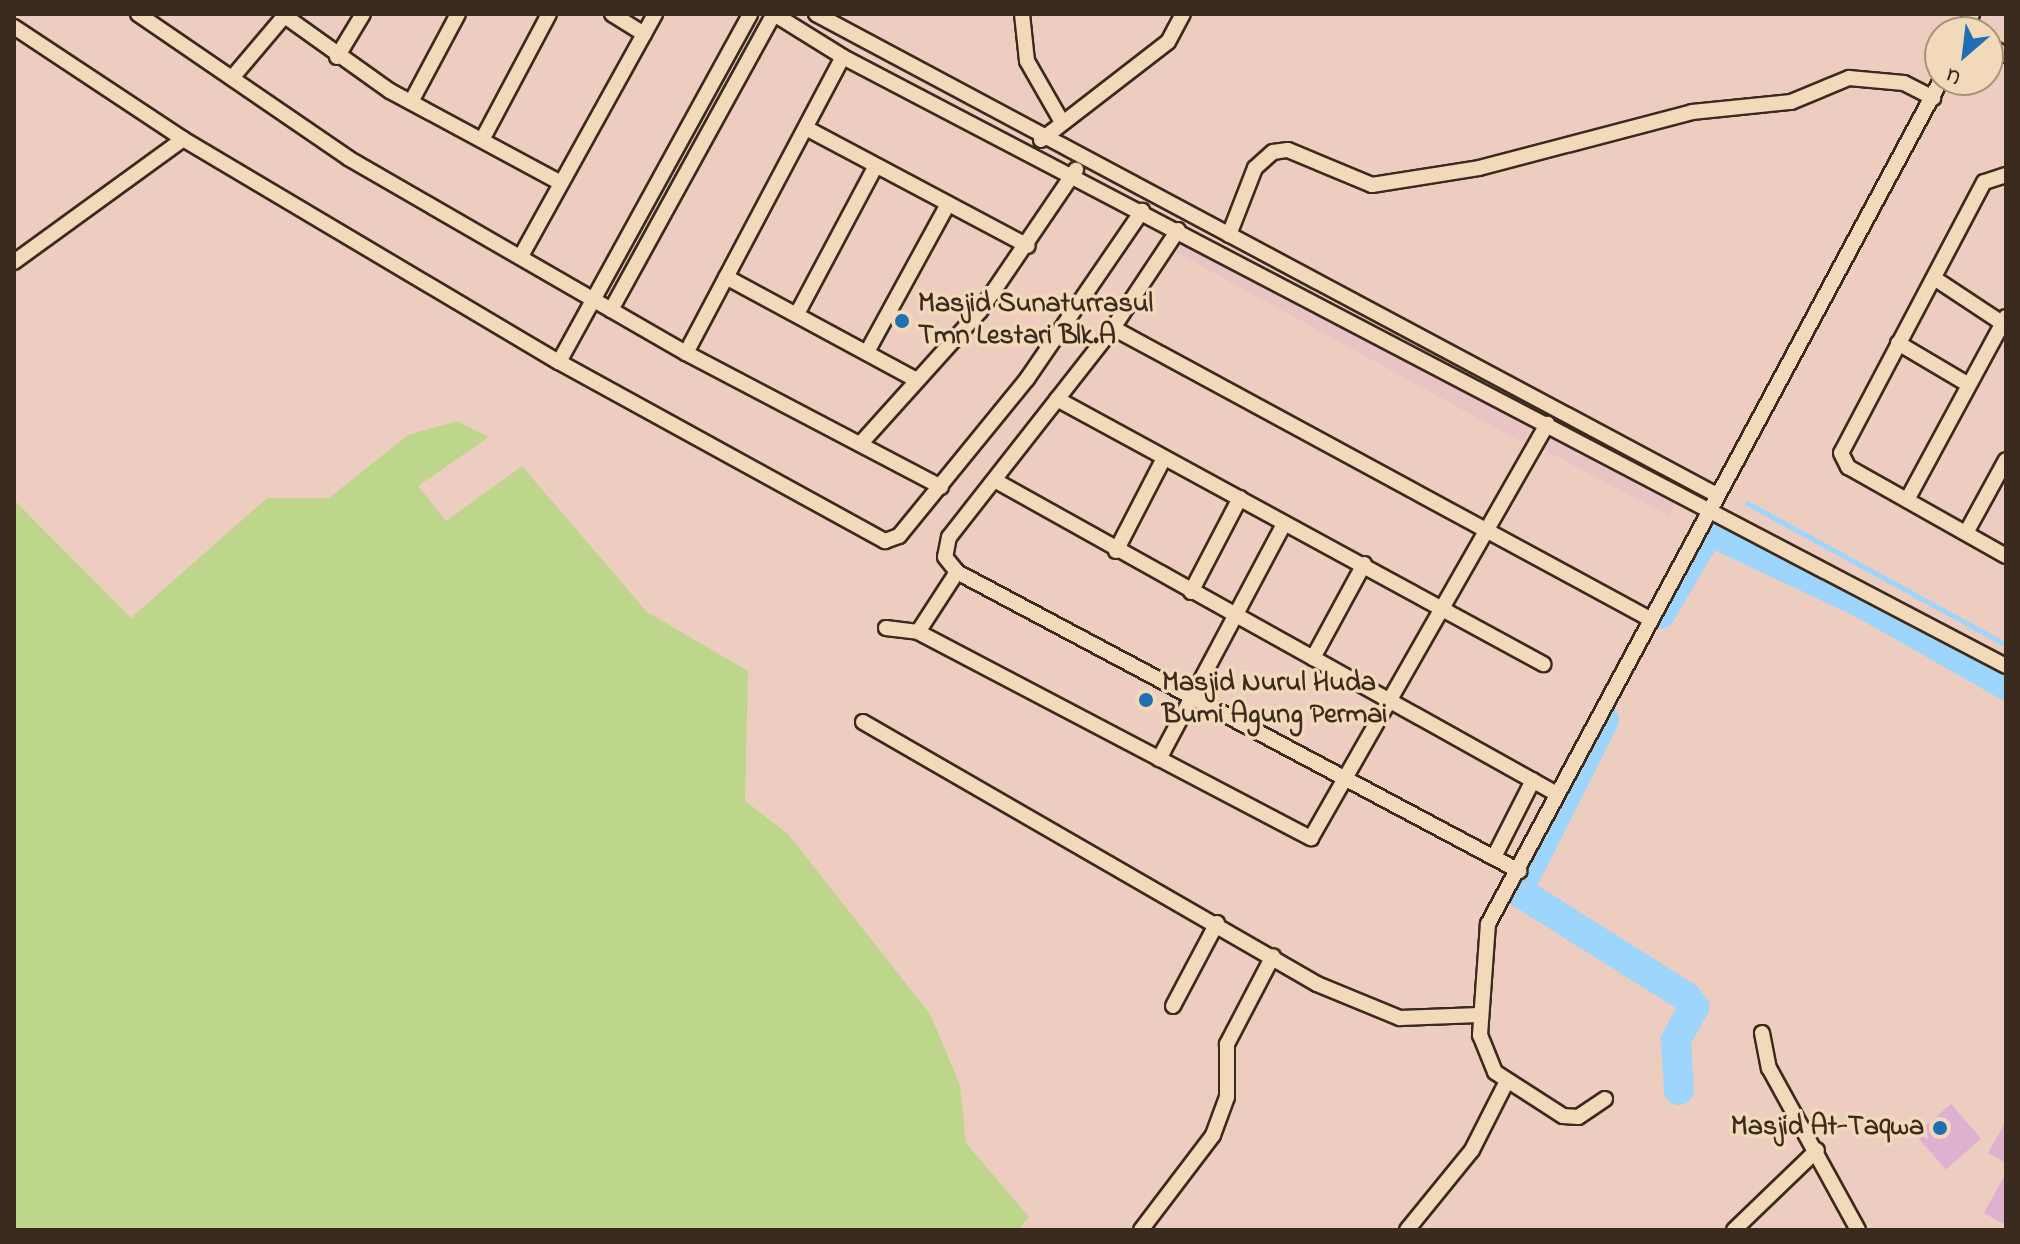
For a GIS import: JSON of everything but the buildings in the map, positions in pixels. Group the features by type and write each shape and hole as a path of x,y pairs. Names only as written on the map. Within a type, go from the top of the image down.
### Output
{"street":[{"path":"138,14 348,158 686,353 862,442 941,487"},
{"path":"337,57 363,14"},
{"path":"411,102 458,14"},
{"path":"482,140 549,14"},
{"path":"612,14 644,34"},
{"path":"521,256 559,182 655,14"},
{"path":"559,362 750,14"},
{"path":"611,310 774,14 843,57 2006,666"},
{"path":"816,14 1041,140 1229,235 1717,495"},
{"path":"1022,14 1027,61 1062,122"},
{"path":"1041,140 1168,42 1183,14"},
{"path":"232,78 284,15 337,57 411,102 559,182"},
{"path":"14,27 183,139 559,362 872,537 899,536 941,487 1027,379 1142,211"},
{"path":"686,353 843,57"},
{"path":"1229,235 1255,168 1273,152 1288,150 1372,185 1479,168 1692,112 1791,102 1849,78 1904,83 1933,98 1488,924 1479,1015 1485,1055 1505,1085 1571,1118 1605,1099"},
{"path":"806,128 874,169 1028,246"},
{"path":"14,262 183,139"},
{"path":"862,442 915,379 980,311 1028,246 1082,159"},
{"path":"797,314 874,169"},
{"path":"2006,175 1984,182 1841,453 1848,467 2006,556"},
{"path":"867,352 947,206"},
{"path":"1178,230 1113,328 943,550 957,572 1350,777 1519,871"},
{"path":"726,277 915,379"},
{"path":"1907,500 2004,320 1934,278"},
{"path":"1113,328 1486,527 1650,619"},
{"path":"1898,343 1969,385"},
{"path":"1057,399 1284,524 1445,606 1543,664"},
{"path":"886,628 918,632 1308,838 1321,831 1486,527 1547,424"},
{"path":"1116,551 1164,458"},
{"path":"1966,533 2004,469"},
{"path":"996,481 1116,551 1557,794"},
{"path":"1191,592 1240,498"},
{"path":"1159,759 1284,524"},
{"path":"1313,658 1364,564"},
{"path":"918,632 957,572"},
{"path":"863,722 1137,885 1217,923 1317,984 1400,1018 1479,1015"},
{"path":"1494,857 1533,780"},
{"path":"1173,1006 1217,923"},
{"path":"1141,1230 1213,1135 1227,1097 1227,1044 1273,956"},
{"path":"1762,1033 1769,1068 1817,1150 1858,1230"},
{"path":"1407,1230 1472,1150 1505,1085"},
{"path":"1734,1230 1817,1150"}],"shaded area":[{"path":"1183,235 1534,422 1523,443 1174,251"},
{"path":"1548,429 1678,498 1668,516 1539,447"}],"green space":[{"path":"457,421 489,437 418,486 446,521 522,466 647,612 748,671 745,801 788,834 930,1014 960,1085 966,1143 1029,1217 1018,1230 14,1230 14,500 131,618 267,498 329,498 408,435"}],"waterway":[{"path":"1747,503 2006,645"},
{"path":"1660,614 1709,531 1860,602 2006,685"},
{"path":"1604,720 1518,891 1686,997 1694,1007 1676,1040 1679,1090"}],"place":[{"name":"Masjid Sunaturrasul Tmn Lestari Blk.A","path":"902,321"},
{"name":"Masjid Nurul Huda Bumi Agung Permai","path":"1146,700"},
{"name":"Masjid At-Taqwa","path":"1940,1128"}]}
